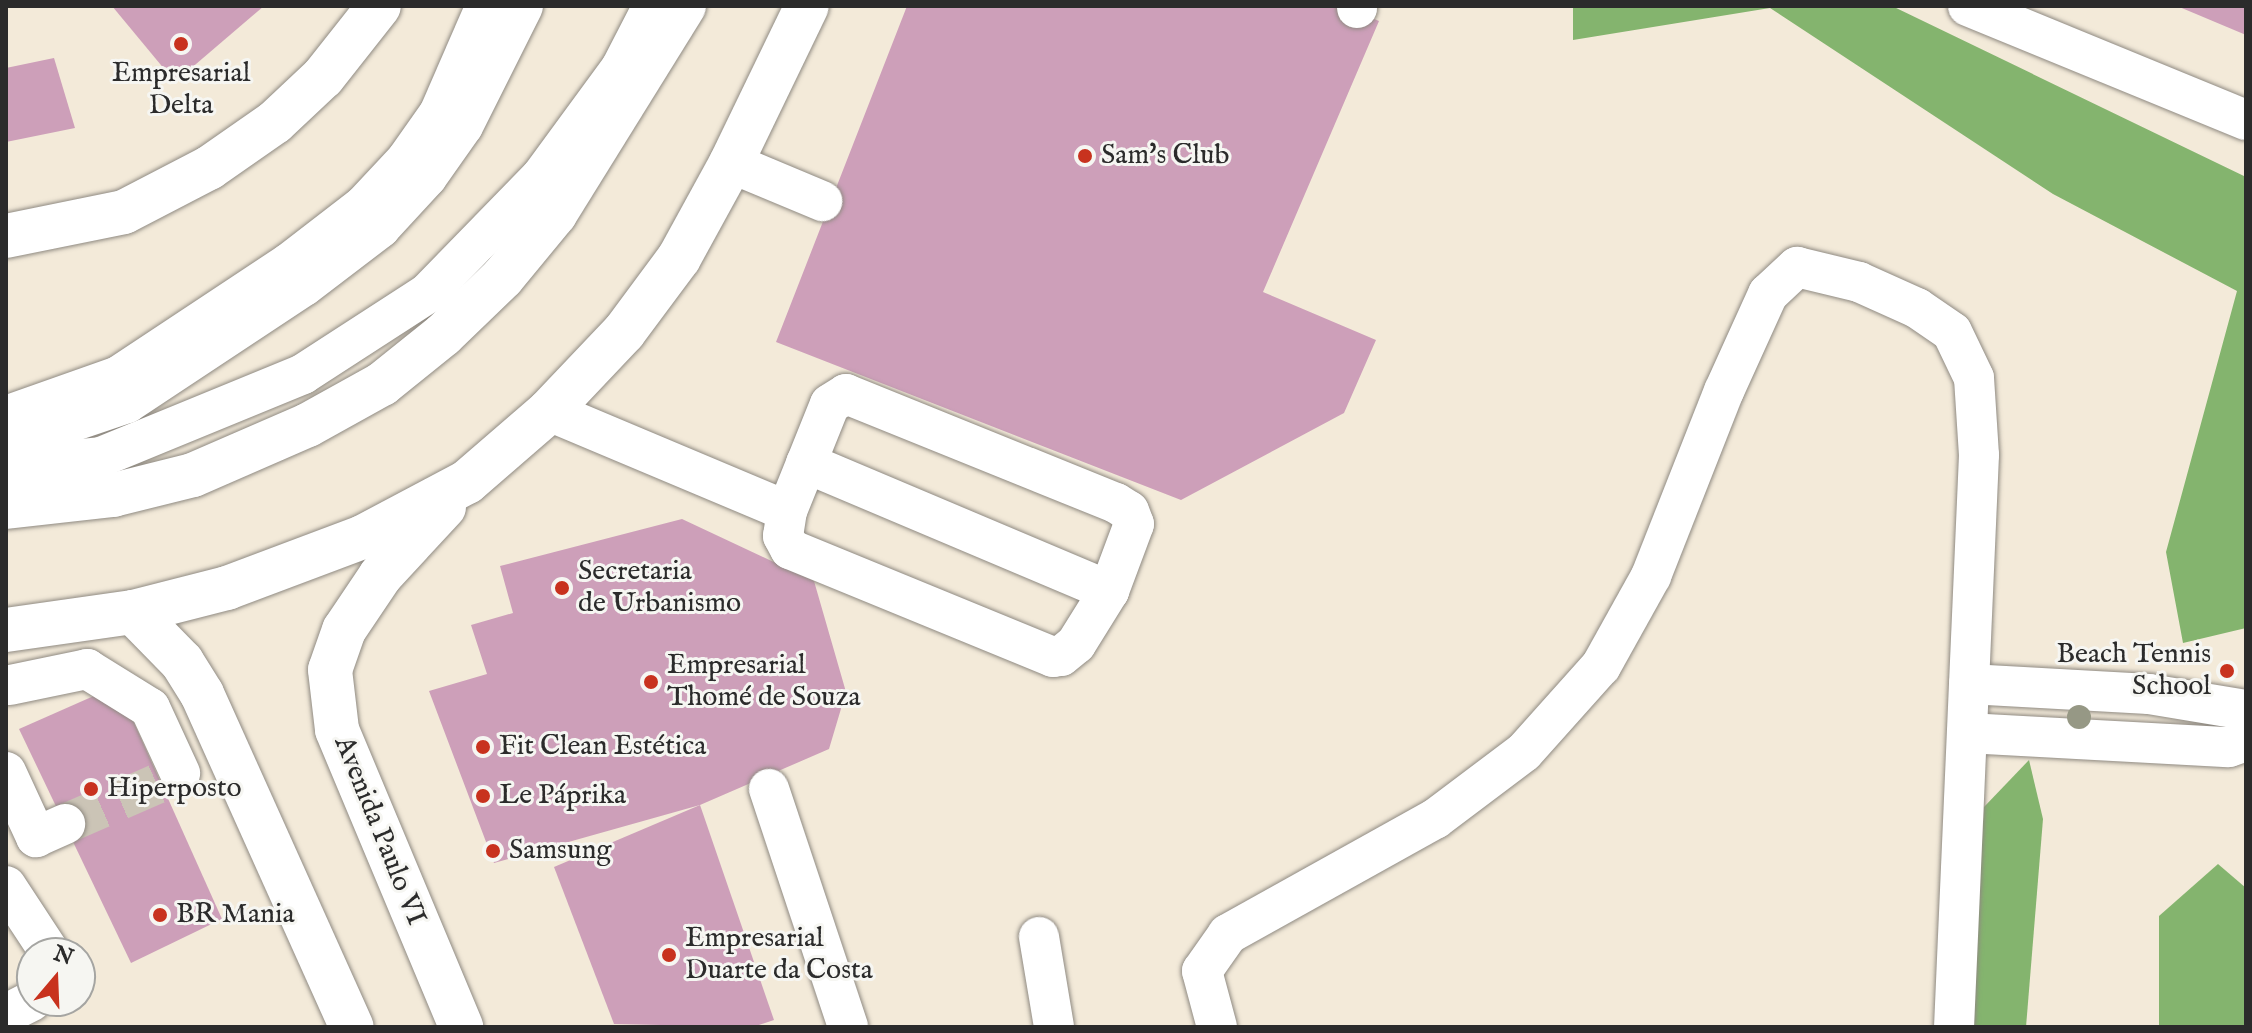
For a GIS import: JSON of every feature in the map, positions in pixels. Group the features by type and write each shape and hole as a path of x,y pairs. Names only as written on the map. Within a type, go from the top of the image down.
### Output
{"main road":[{"path":"6,236 124,212 209,168 275,122 323,77 379,6"},
{"path":"6,418 119,378 290,265 372,218 441,114 488,6"},
{"path":"6,507 113,495 193,475 308,425 382,384 443,335 503,277 548,195 684,6"},
{"path":"6,630 133,612 227,588 363,537 467,482 549,411 624,332 679,258 731,163 807,6"},
{"name":"Avenida Paulo VI","path":"457,1022 337,730 330,670 344,630 381,575 467,482"},
{"path":"133,612 182,662 202,694 352,1027"}],"street":[{"path":"6,444 127,403 304,286 372,218 427,177 463,126 523,6"},
{"path":"6,466 101,457 303,374 428,293 548,195 653,6"},
{"path":"1968,6 2246,120"},
{"path":"731,163 822,201"},
{"path":"1217,1027 1202,971 1228,934 1435,819 1524,752 1601,666 1651,576 1724,391 1768,294 1797,267 1859,282 1917,308 1952,332 1974,378 1979,455 1954,1027"},
{"path":"846,394 1116,503 1129,511 1134,524 1109,591 1076,644 1061,656 1043,655 790,549 783,536 787,511 830,404 846,394"},
{"path":"549,411 787,511"},
{"path":"806,463 1109,591"},
{"path":"7,683 87,669 150,708 170,777 229,751"},
{"path":"1969,684 2149,694 2246,710"},
{"path":"1967,733 2229,747 2246,741"},
{"path":"6,772 36,837 65,824"},
{"path":"769,789 848,1027"},
{"path":"6,886 39,937"},
{"path":"1039,937 1054,1027"}],"green space":[{"path":"1573,6 1892,6 2246,177 2246,628 2183,643 2166,552 2237,291 2053,194 1770,8 1573,40"},
{"path":"2029,760 2043,819 2026,1027 1971,1027 1984,807"},
{"path":"2218,864 2246,888 2246,1027 2159,1027 2159,916"}],"building":[{"name":"Empresarial Delta","path":"112,6 264,6 175,82"},
{"name":"Sam's Club","path":"907,6 1343,6 1379,21 1263,292 1376,340 1344,413 1181,500 776,342"},
{"path":"2177,6 2246,6 2246,35"},
{"path":"54,58 75,128 6,142 6,68"},
{"name":"Empresarial Thomé de Souza","path":"682,519 814,581 846,692 829,749 700,805 494,863 429,691 487,674 471,625 513,613 500,566"},
{"path":"96,695 131,716 222,919 131,963 19,729"},
{"name":"Empresarial Duarte da Costa","path":"700,805 774,1020 753,1027 614,1024 554,867"}],"tunnel":[{"path":"65,824 161,782"}],"place":[{"name":"Empresarial Delta","path":"181,44"},
{"name":"Sam's Club","path":"1085,156"},
{"name":"Secretaria de Urbanismo","path":"562,588"},
{"name":"Beach Tennis School","path":"2227,671"},
{"name":"Empresarial Thomé de Souza","path":"651,682"},
{"name":"Fit Clean Estética","path":"483,747"},
{"name":"Hiperposto","path":"91,789"},
{"name":"Le Páprika","path":"483,796"},
{"name":"Samsung","path":"493,851"},
{"name":"BR Mania","path":"160,915"},
{"name":"Empresarial Duarte da Costa","path":"669,955"}]}
